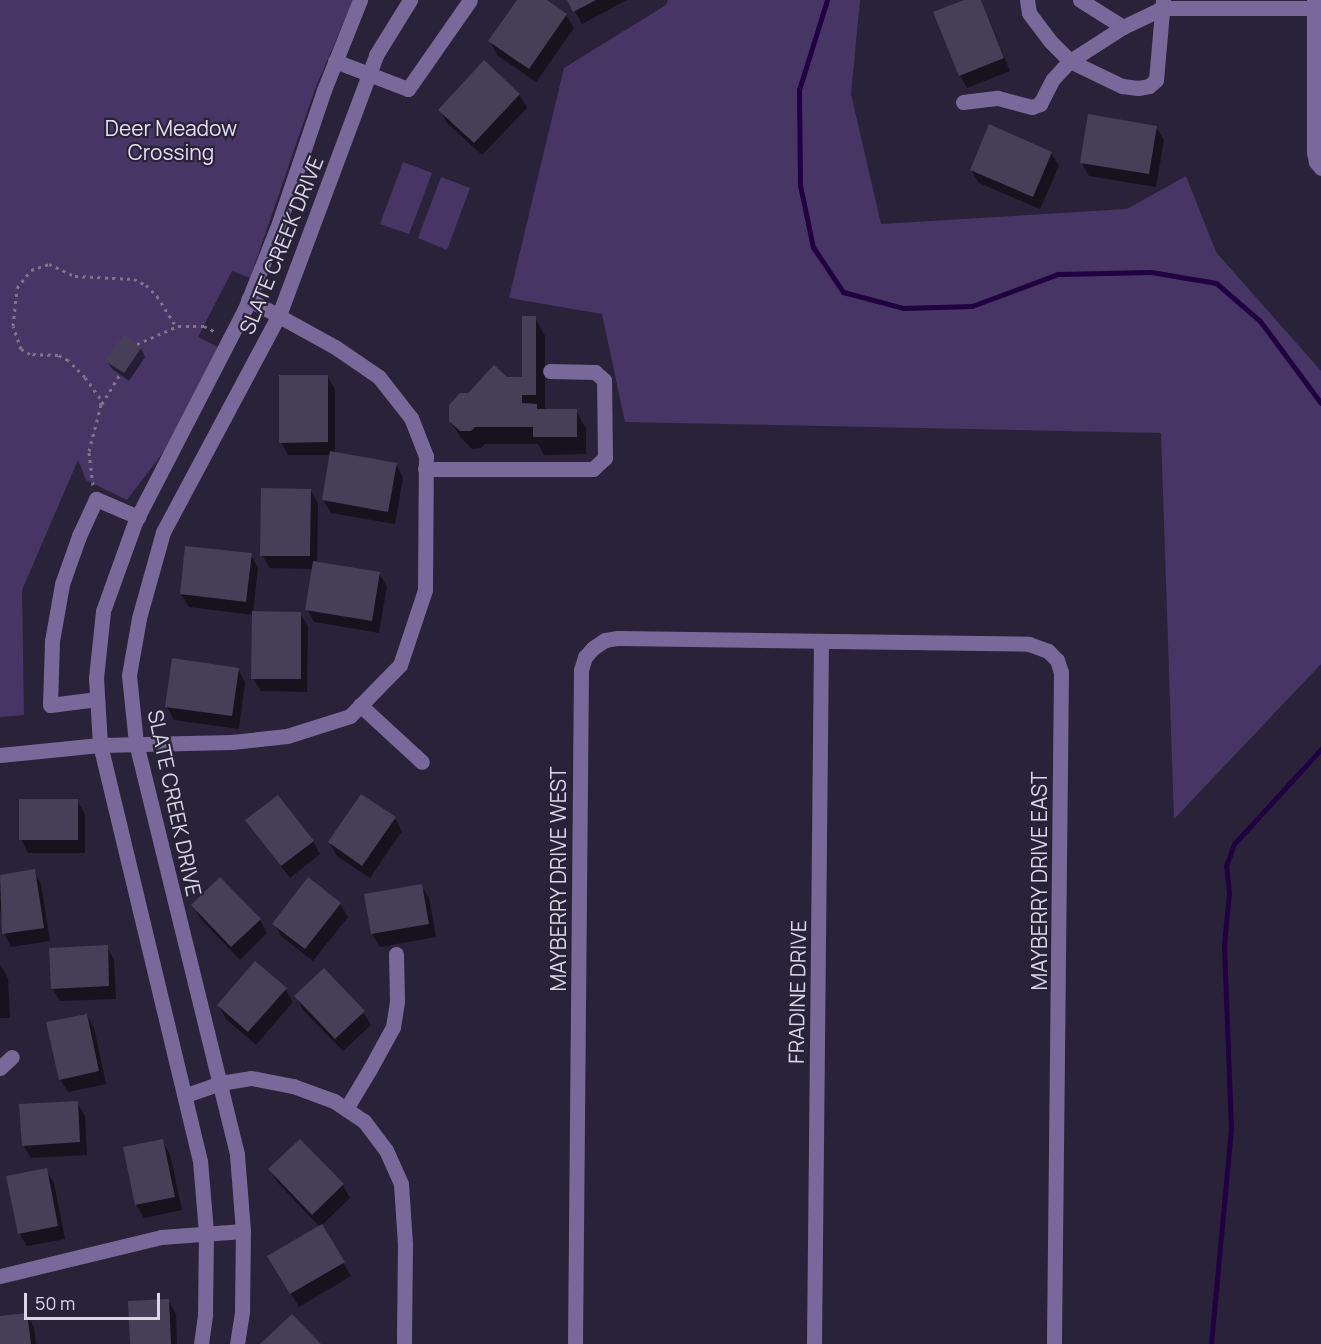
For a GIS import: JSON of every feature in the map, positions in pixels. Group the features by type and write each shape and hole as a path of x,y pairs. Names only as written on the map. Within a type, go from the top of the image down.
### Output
{"street":[{"name":"SLATE CREEK DRIVE","path":"201,1344 205,1314 206,1232 200,1161 186,1095 100,745 96,678 103,611 138,517 230,339 248,299 279,223 335,61 360,0"},
{"name":"SLATE CREEK DRIVE","path":"237,1344 242,1311 243,1231 237,1154 136,743 129,675 139,618 163,532 279,315 376,54 410,0"},
{"path":"335,61 408,88 470,0"},
{"path":"1027,0 1029,13 1051,42 1070,61 1122,86 1149,86 1156,80 1163,4"},
{"path":"1080,0 1123,27"},
{"path":"963,102 998,98 1032,107 1040,104 1053,79 1070,61 1163,4 1314,4 1317,111 1314,152 1316,162 1321,168"},
{"path":"0,755 100,745 232,742 287,736 350,716 400,665 426,590 426,456 411,418 379,377 335,347 248,299"},
{"path":"425,469 593,469 604,458 604,380 595,372 550,371"},
{"path":"97,699 50,705 52,641 62,584 79,536 96,499 138,517"},
{"name":"MAYBERRY DRIVE WEST","path":"575,1344 581,670 585,657 593,648 606,640 618,638 820,641"},
{"name":"FRADINE DRIVE","path":"814,1344 820,641"},
{"name":"MAYBERRY DRIVE EAST","path":"820,641 1029,644 1048,651 1057,660 1061,672 1054,1344"},
{"path":"360,705 422,762"},
{"path":"346,1109 393,1027 397,1001 396,954"},
{"path":"0,1068 12,1057"},
{"path":"186,1095 220,1083 251,1078 293,1086 334,1101 364,1121 386,1150 401,1184 405,1244 404,1344"},
{"path":"0,1276 29,1271 140,1241 206,1232 243,1231"}],"path":[{"path":"101,405 100,398 85,377 68,360 58,356 30,354 21,349 13,326 14,301 17,288 24,276 31,270 50,264 75,276 134,279 146,285 157,296 176,327"},
{"path":"137,344 176,327 204,326 230,339"},
{"path":"96,499 89,451 101,405 121,372"}],"green space":[{"name":"Deer Meadow Crossing","path":"0,0 353,0 315,89 250,278 232,271 198,337 218,347 164,451 127,500 86,480 78,460 22,590 24,715 0,717"},
{"path":"668,0 860,0 851,94 881,224 1127,209 1186,176 1216,252 1321,371 1321,664 1174,819 1161,433 625,422 602,314 509,298 564,68 666,5"},
{"path":"403,162 432,173 409,234 380,224"},
{"path":"441,177 470,188 447,250 418,238"}],"building":[{"path":"517,0 547,0 567,14 529,69 488,41"},
{"path":"567,0 596,0 573,12"},
{"path":"964,0 981,0 1004,58 959,76 933,12"},
{"path":"484,60 520,94 474,143 438,110"},
{"path":"1088,114 1157,126 1149,174 1080,163"},
{"path":"989,124 1052,152 1033,197 970,170"},
{"path":"522,316 536,316 536,395 522,395 522,403 537,404 537,409 577,409 577,437 533,437 533,427 475,427 471,431 460,431 449,421 449,405 460,393 468,393 494,365 507,377 522,377"},
{"path":"124,335 142,347 124,373 105,361"},
{"path":"279,375 328,375 328,442 279,443"},
{"path":"330,451 397,463 388,512 322,500"},
{"path":"261,488 311,489 310,556 260,556"},
{"path":"185,546 252,553 246,602 180,594"},
{"path":"313,561 380,572 372,621 305,610"},
{"path":"252,611 301,612 301,679 251,679"},
{"path":"172,658 239,668 232,716 165,707"},
{"path":"361,794 396,817 362,866 328,842"},
{"path":"278,795 314,841 281,866 245,820"},
{"path":"19,799 78,799 78,840 19,840"},
{"path":"35,869 44,928 2,934 0,875"},
{"path":"220,877 261,919 231,947 191,905"},
{"path":"308,877 341,903 305,949 272,924"},
{"path":"422,884 429,924 371,934 364,894"},
{"path":"108,945 109,986 51,989 49,948"},
{"path":"255,961 287,988 248,1032 217,1005"},
{"path":"324,968 365,1011 335,1039 294,996"},
{"path":"87,1014 99,1071 59,1080 46,1022"},
{"path":"78,1101 80,1142 22,1146 19,1104"},
{"path":"163,1139 175,1197 135,1205 123,1147"},
{"path":"300,1139 344,1184 312,1215 268,1169"},
{"path":"47,1168 58,1226 18,1234 6,1176"},
{"path":"322,1224 345,1262 290,1294 267,1256"},
{"path":"169,1299 171,1344 130,1344 128,1301"},
{"path":"27,1313 31,1344 0,1344 0,1316"},
{"path":"292,1314 321,1344 260,1344"}],"waterway":[{"path":"827,0 799,90 800,185 813,247 843,292 903,308 972,306 1058,274 1151,272 1216,283 1260,321 1321,403"},
{"path":"1211,1344 1231,1128 1224,945 1229,893 1226,866 1234,844 1321,749"}]}
